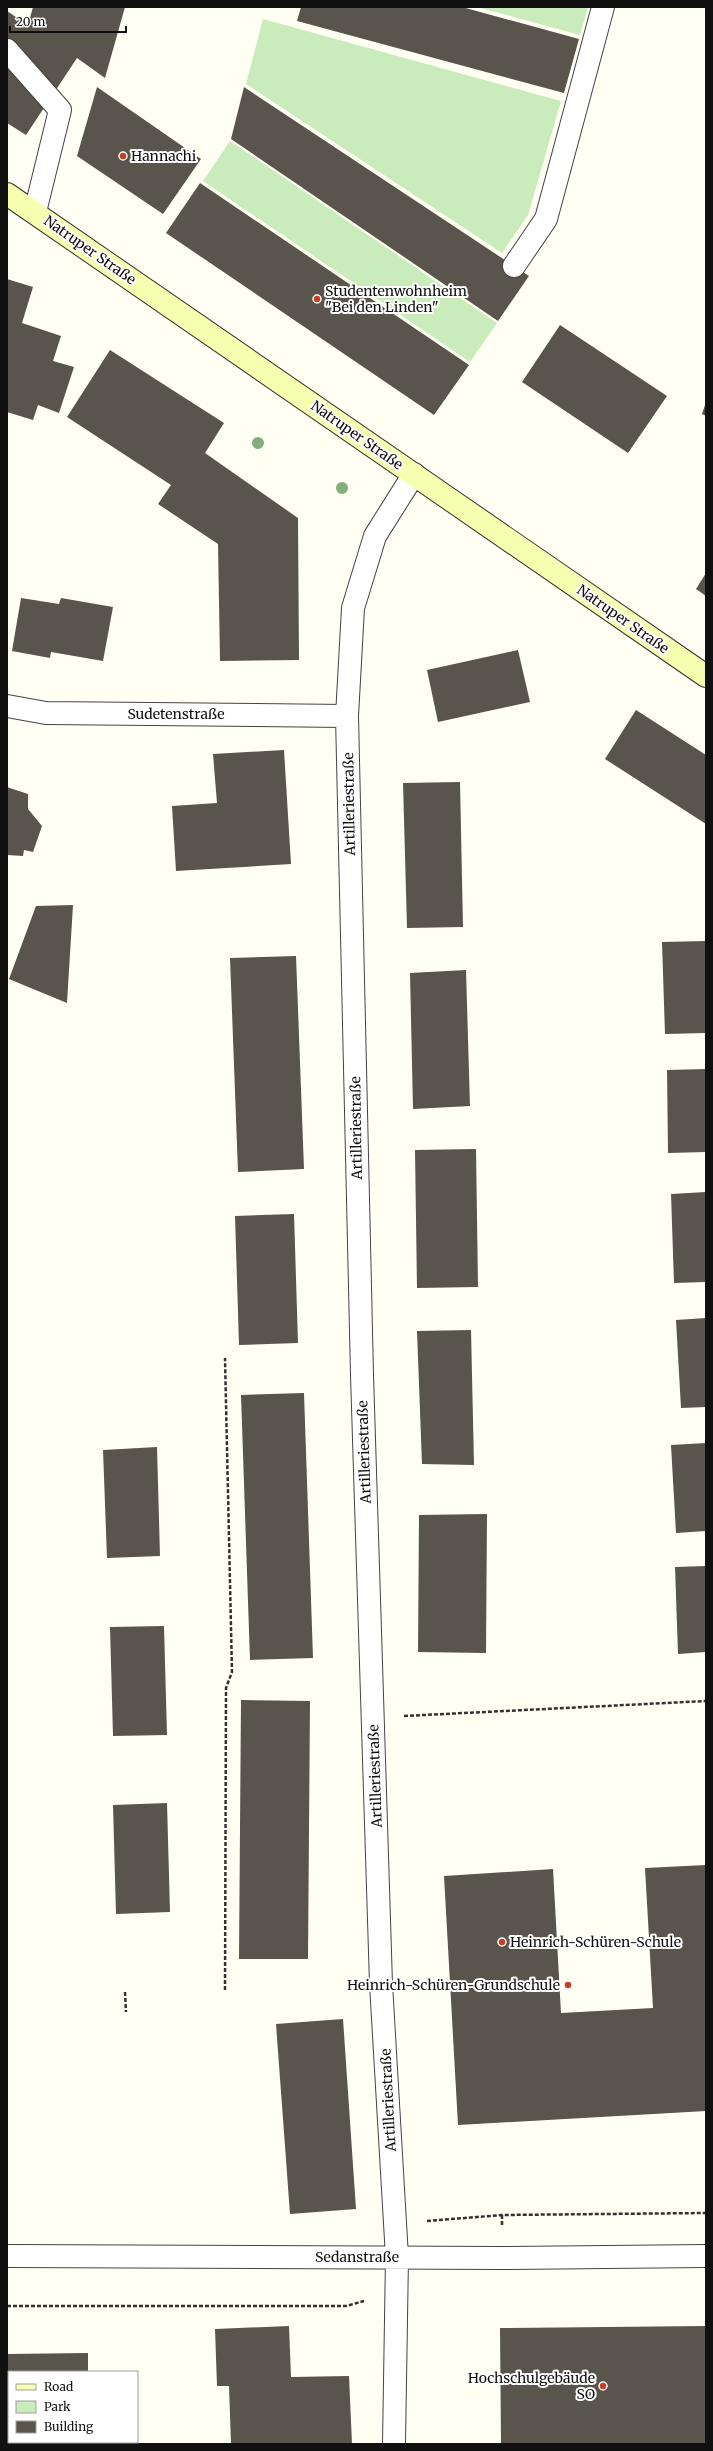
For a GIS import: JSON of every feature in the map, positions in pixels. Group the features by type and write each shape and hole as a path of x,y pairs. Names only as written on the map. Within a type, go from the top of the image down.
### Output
{"street":[{"path":"514,266 546,219 604,7"},
{"path":"7,50 60,110 35,212"},
{"name":"Natruper Straße","path":"7,194 706,676"},
{"name":"Artilleriestraße","path":"394,2444 396,2224 381,1984 374,1717 362,1375 346,716 353,608 375,536 414,474"},
{"name":"Sudetenstraße","path":"7,706 46,713 346,716"},
{"name":"Sedanstraße","path":"7,2256 706,2256"}],"path":[{"path":"225,1358 232,1672 226,1688 225,1990"},
{"path":"374,1717 706,1701"},
{"path":"125,1992 126,2012"},
{"path":"396,2224 502,2215 706,2213"},
{"path":"7,2306 346,2306 396,2292"}],"green space":[{"path":"477,7 588,7 580,35"},
{"path":"263,19 561,101 528,215 502,253 246,84"},
{"path":"230,141 497,323 470,362 203,181"}],"building":[{"path":"33,7 125,7 105,78 77,58 26,135 7,123 7,11 28,25"},
{"path":"301,7 462,7 579,39 564,93 297,21"},
{"path":"97,87 201,159 163,214 77,156"},
{"name":"Studentenwohnheim \"Bei den Linden\"","path":"244,87 529,276 498,321 231,139"},
{"name":"Studentenwohnheim \"Bei den Linden\"","path":"200,183 469,365 434,415 166,233"},
{"path":"7,279 33,287 22,323 61,336 53,361 74,367 59,413 38,405 33,420 7,412"},
{"path":"560,325 667,396 628,453 522,382"},
{"path":"110,350 224,423 205,453 298,518 299,660 220,661 218,544 158,504 171,485 67,417"},
{"path":"706,402 706,416 702,414"},
{"path":"706,573 706,596 696,589"},
{"path":"21,598 59,604 61,598 113,607 103,661 51,652 50,658 12,651"},
{"path":"518,650 530,702 438,722 427,670"},
{"path":"636,710 706,755 706,824 605,759"},
{"path":"284,750 291,864 176,871 172,806 217,803 213,754"},
{"path":"460,782 463,927 407,928 403,783"},
{"path":"7,787 28,794 28,809 42,826 33,852 24,850 23,856 7,855"},
{"path":"73,905 67,1003 9,979 36,906"},
{"path":"706,941 706,1033 665,1034 662,942"},
{"path":"296,956 304,1169 238,1172 230,958"},
{"path":"466,970 470,1106 413,1109 410,973"},
{"path":"706,1069 706,1152 668,1153 667,1070"},
{"path":"476,1149 478,1287 417,1288 415,1150"},
{"path":"706,1192 706,1282 674,1283 671,1194"},
{"path":"294,1214 298,1343 239,1345 235,1216"},
{"path":"706,1318 706,1407 681,1408 676,1320"},
{"path":"471,1330 474,1465 422,1464 417,1331"},
{"path":"304,1393 313,1658 250,1660 241,1395"},
{"path":"706,1443 706,1531 676,1533 671,1445"},
{"path":"157,1447 160,1556 107,1558 103,1450"},
{"path":"487,1514 486,1653 418,1652 419,1515"},
{"path":"706,1566 706,1652 678,1654 675,1567"},
{"path":"164,1626 167,1735 113,1736 110,1627"},
{"path":"241,1700 310,1701 308,1959 239,1959"},
{"path":"167,1803 170,1912 116,1914 113,1805"},
{"name":"Heinrich-Schüren-Schule","path":"706,1865 706,2111 458,2125 444,1876 553,1869 561,2013 653,2008 645,1868"},
{"path":"343,2019 356,2209 290,2214 276,2024"},
{"path":"289,2326 291,2377 349,2376 352,2444 231,2444 229,2386 217,2386 215,2329"},
{"name":"Hochschulgebäude SO","path":"706,2326 706,2444 501,2444 500,2328"},
{"path":"88,2353 88,2371 8,2371 7,2408 7,2354"},
{"path":"83,2443 101,2443 101,2444"}],"place":[{"name":"Hannachi","path":"123,156"},
{"name":"Studentenwohnheim \"Bei den Linden\"","path":"317,299"},
{"name":"Heinrich-Schüren-Schule","path":"502,1942"},
{"name":"Heinrich-Schüren-Grundschule","path":"568,1985"},
{"name":"Hochschulgebäude SO","path":"603,2386"}]}
